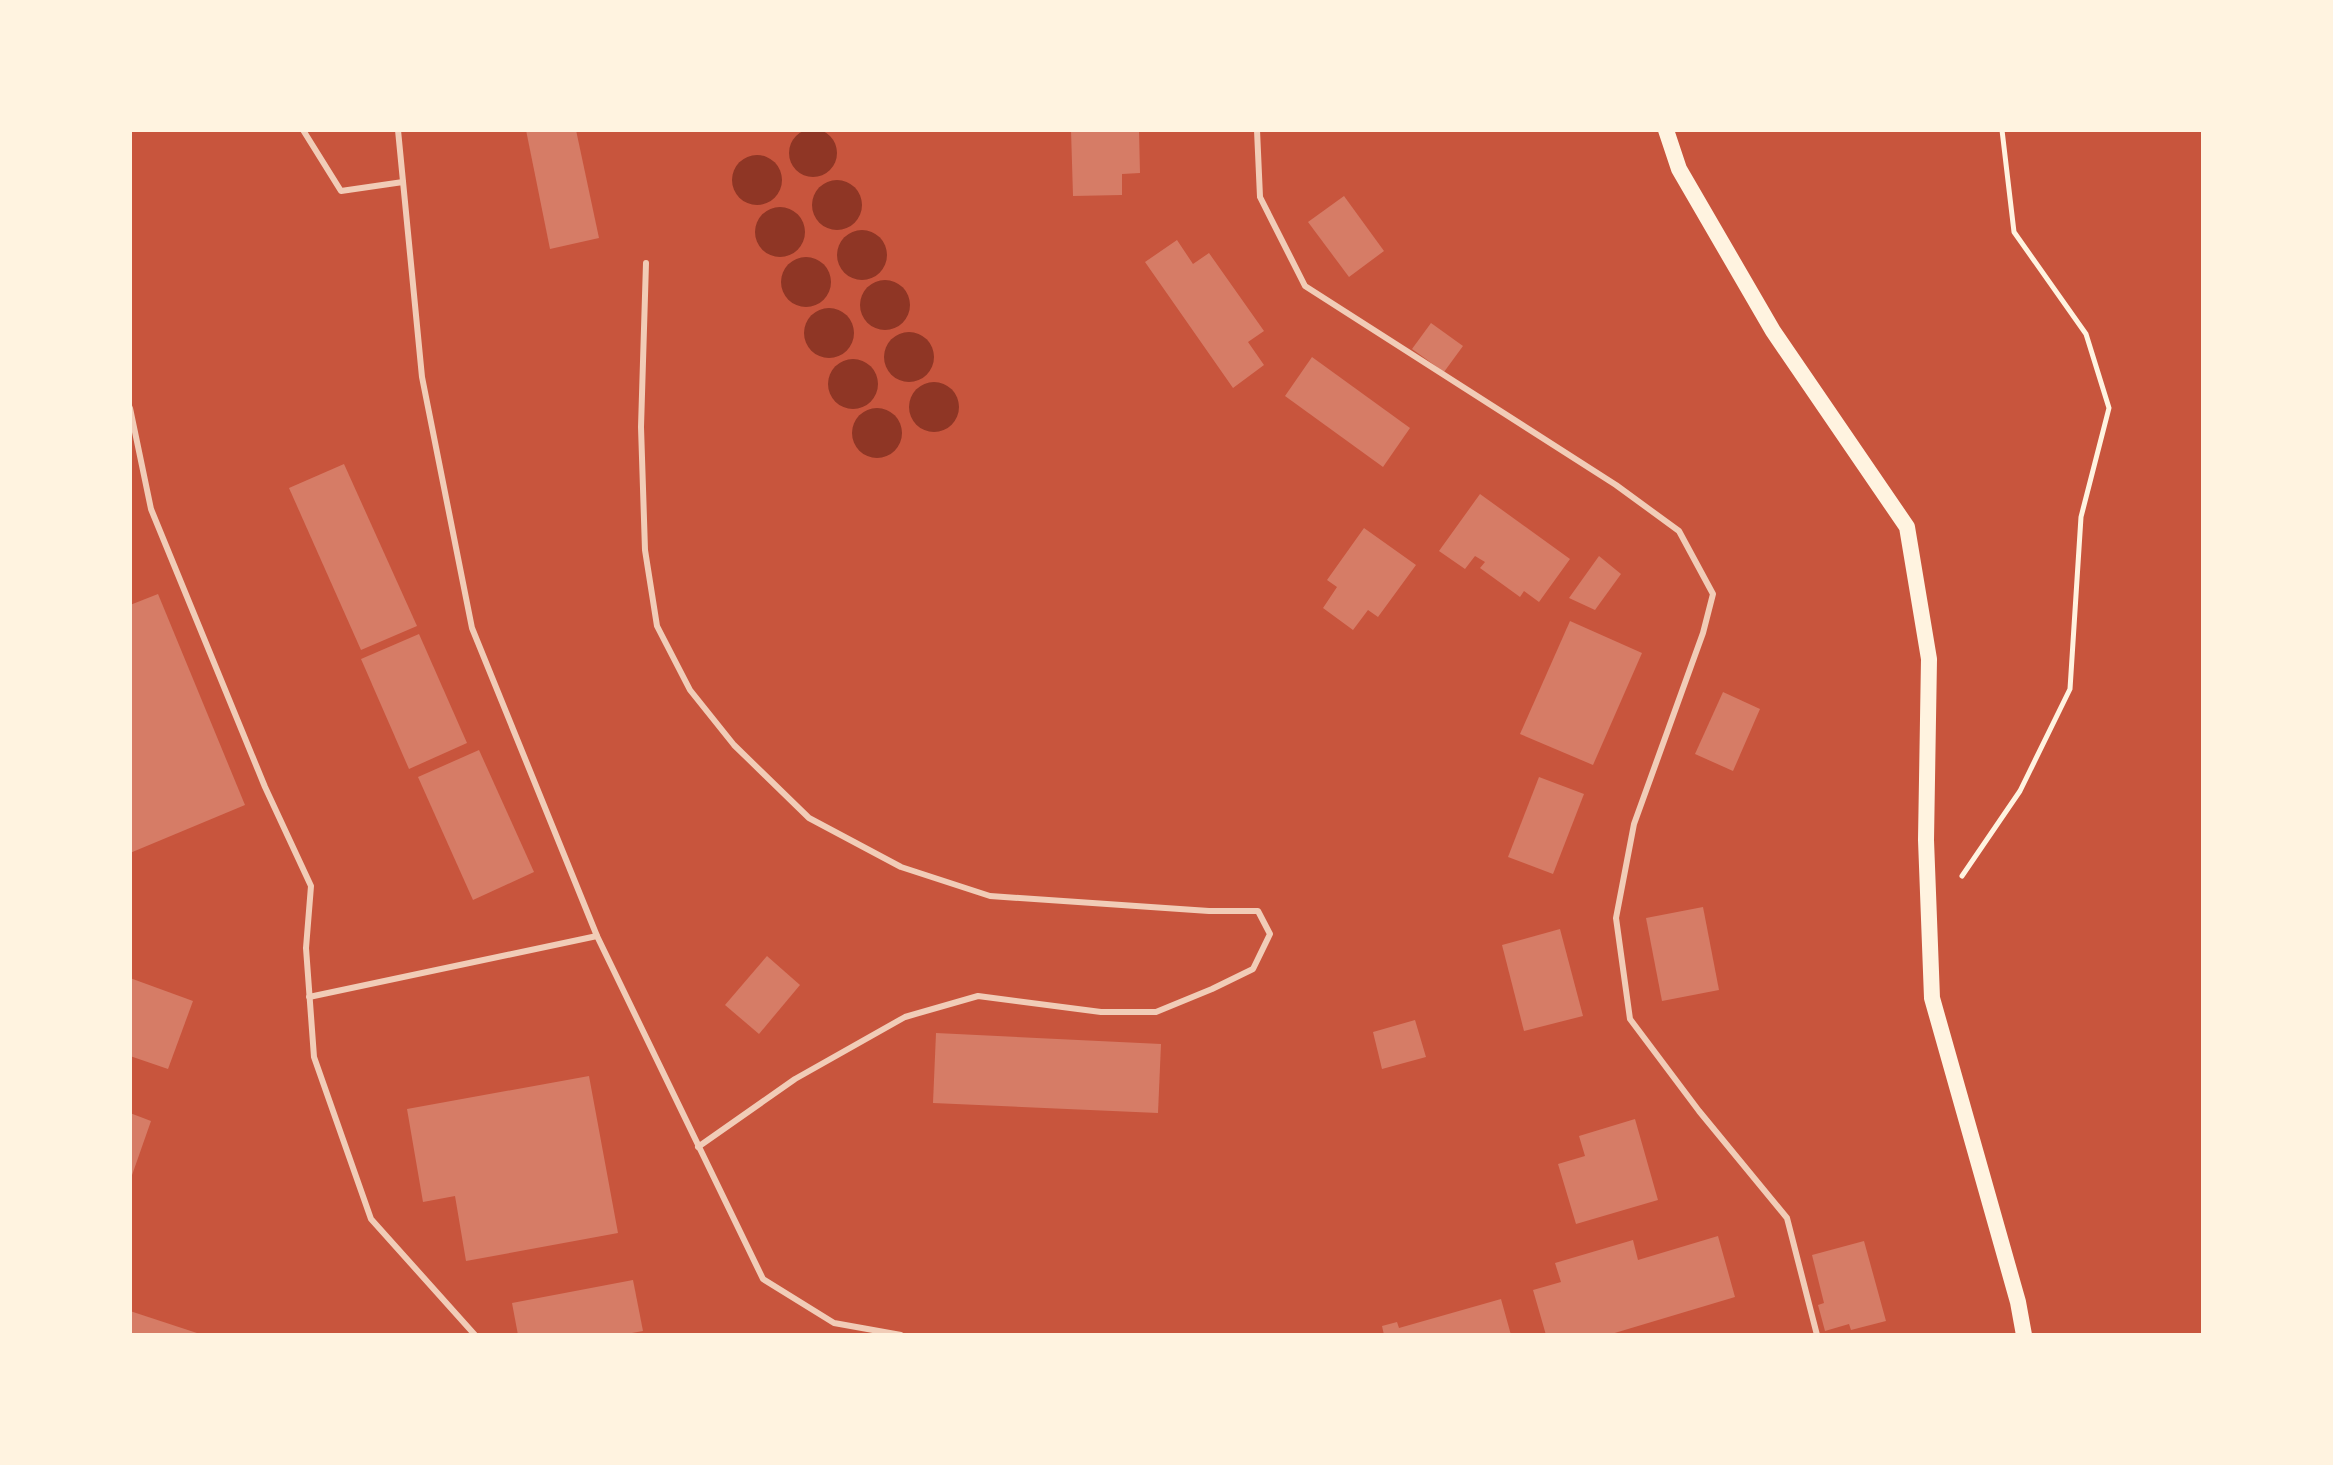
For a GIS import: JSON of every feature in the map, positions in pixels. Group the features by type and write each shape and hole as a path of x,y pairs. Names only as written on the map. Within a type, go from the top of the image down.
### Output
{"main road":[{"path":"1666,130 1679,169 1773,331 1907,527 1929,659 1926,840 1932,998 2018,1302 2024,1335"}],"lane":[{"path":"303,130 341,191 403,182"},
{"path":"398,130 422,377 472,628 597,936 763,1279 834,1323 901,1335"},
{"path":"1257,130 1260,197 1305,286 1616,485 1679,531 1713,594 1703,633 1634,824 1616,918 1630,1019 1699,1111 1787,1218 1817,1335"},
{"path":"646,263 641,442 645,550 657,626 690,690 734,745 809,818 901,867 990,896 1209,911 1258,911 1270,934 1253,969 1156,1012 1101,1012 978,996 905,1017 795,1079 698,1147"},
{"path":"130,408 151,509 265,787 311,886 306,948 314,1057 371,1219 475,1335"},
{"path":"309,997 597,936"}],"path":[{"path":"1962,876 2020,791 2070,689 2081,517 2109,408 2086,334 2014,232 2002,130"}],"shaded area":[{"path":"813,129 822,130 830,136 836,144 836,162 830,170 822,176 813,177 804,176 796,170 790,162 789,153 790,144 796,136 804,130"},
{"path":"757,155 774,163 782,180 774,197 757,205 740,197 732,180 740,163"},
{"path":"837,180 855,187 862,205 855,223 837,230 819,223 812,205 819,187"},
{"path":"780,207 797,215 805,232 797,249 780,257 763,249 755,232 763,215"},
{"path":"862,230 880,237 887,255 880,273 862,280 844,273 837,255 844,237"},
{"path":"806,257 823,265 831,282 823,299 806,307 789,299 781,282 789,265"},
{"path":"885,280 902,288 910,305 902,322 885,330 868,322 860,305 868,288"},
{"path":"829,308 846,316 854,333 846,350 829,358 812,350 804,333 812,316"},
{"path":"909,332 926,340 934,357 926,374 909,382 892,374 884,357 892,340"},
{"path":"853,359 870,367 878,384 870,401 853,409 836,401 828,384 836,367"},
{"path":"934,382 951,390 959,407 951,424 934,432 917,424 909,407 917,390"},
{"path":"877,408 895,415 902,433 895,451 877,458 859,451 852,433 859,415"}],"building":[{"path":"526,130 576,130 599,238 550,249"},
{"path":"1071,130 1139,130 1140,173 1122,174 1122,195 1073,196"},
{"path":"1344,196 1384,251 1349,277 1308,222"},
{"path":"1177,240 1193,264 1209,253 1264,331 1248,342 1264,365 1233,388 1145,262"},
{"path":"1431,323 1463,346 1444,372 1412,349"},
{"path":"1312,357 1410,428 1383,467 1285,396"},
{"path":"344,464 417,626 361,650 289,488"},
{"path":"1480,494 1570,559 1539,602 1524,591 1520,597 1480,568 1485,562 1475,556 1465,569 1439,551"},
{"path":"1364,528 1416,565 1378,617 1368,610 1353,630 1323,608 1337,587 1327,580"},
{"path":"1599,556 1621,574 1595,610 1569,598"},
{"path":"158,594 245,805 130,853 130,605"},
{"path":"1570,621 1642,653 1593,765 1520,734"},
{"path":"419,634 467,743 409,769 361,659"},
{"path":"1723,692 1760,709 1733,771 1695,754"},
{"path":"479,750 534,872 473,900 418,777"},
{"path":"1539,777 1584,794 1553,874 1508,857"},
{"path":"1703,907 1719,990 1662,1001 1646,918"},
{"path":"1560,929 1583,1016 1524,1031 1502,945"},
{"path":"767,956 800,985 759,1034 725,1005"},
{"path":"130,978 193,1001 168,1069 130,1056"},
{"path":"1415,1020 1426,1057 1382,1069 1373,1032"},
{"path":"936,1033 1161,1044 1158,1113 933,1103"},
{"path":"589,1076 618,1233 466,1261 455,1196 423,1202 407,1109"},
{"path":"130,1113 151,1121 131,1178 130,1178"},
{"path":"1635,1119 1658,1200 1576,1224 1558,1164 1585,1156 1579,1136"},
{"path":"1718,1236 1735,1297 1608,1335 1546,1335 1533,1290 1561,1282 1555,1263 1633,1240 1638,1260"},
{"path":"1864,1241 1886,1321 1851,1330 1849,1324 1825,1331 1818,1305 1824,1303 1812,1255"},
{"path":"633,1280 643,1331 621,1335 518,1335 512,1303"},
{"path":"1501,1299 1511,1335 1384,1335 1382,1326 1397,1322 1399,1328"},
{"path":"130,1311 200,1334 200,1335 130,1335"}]}
